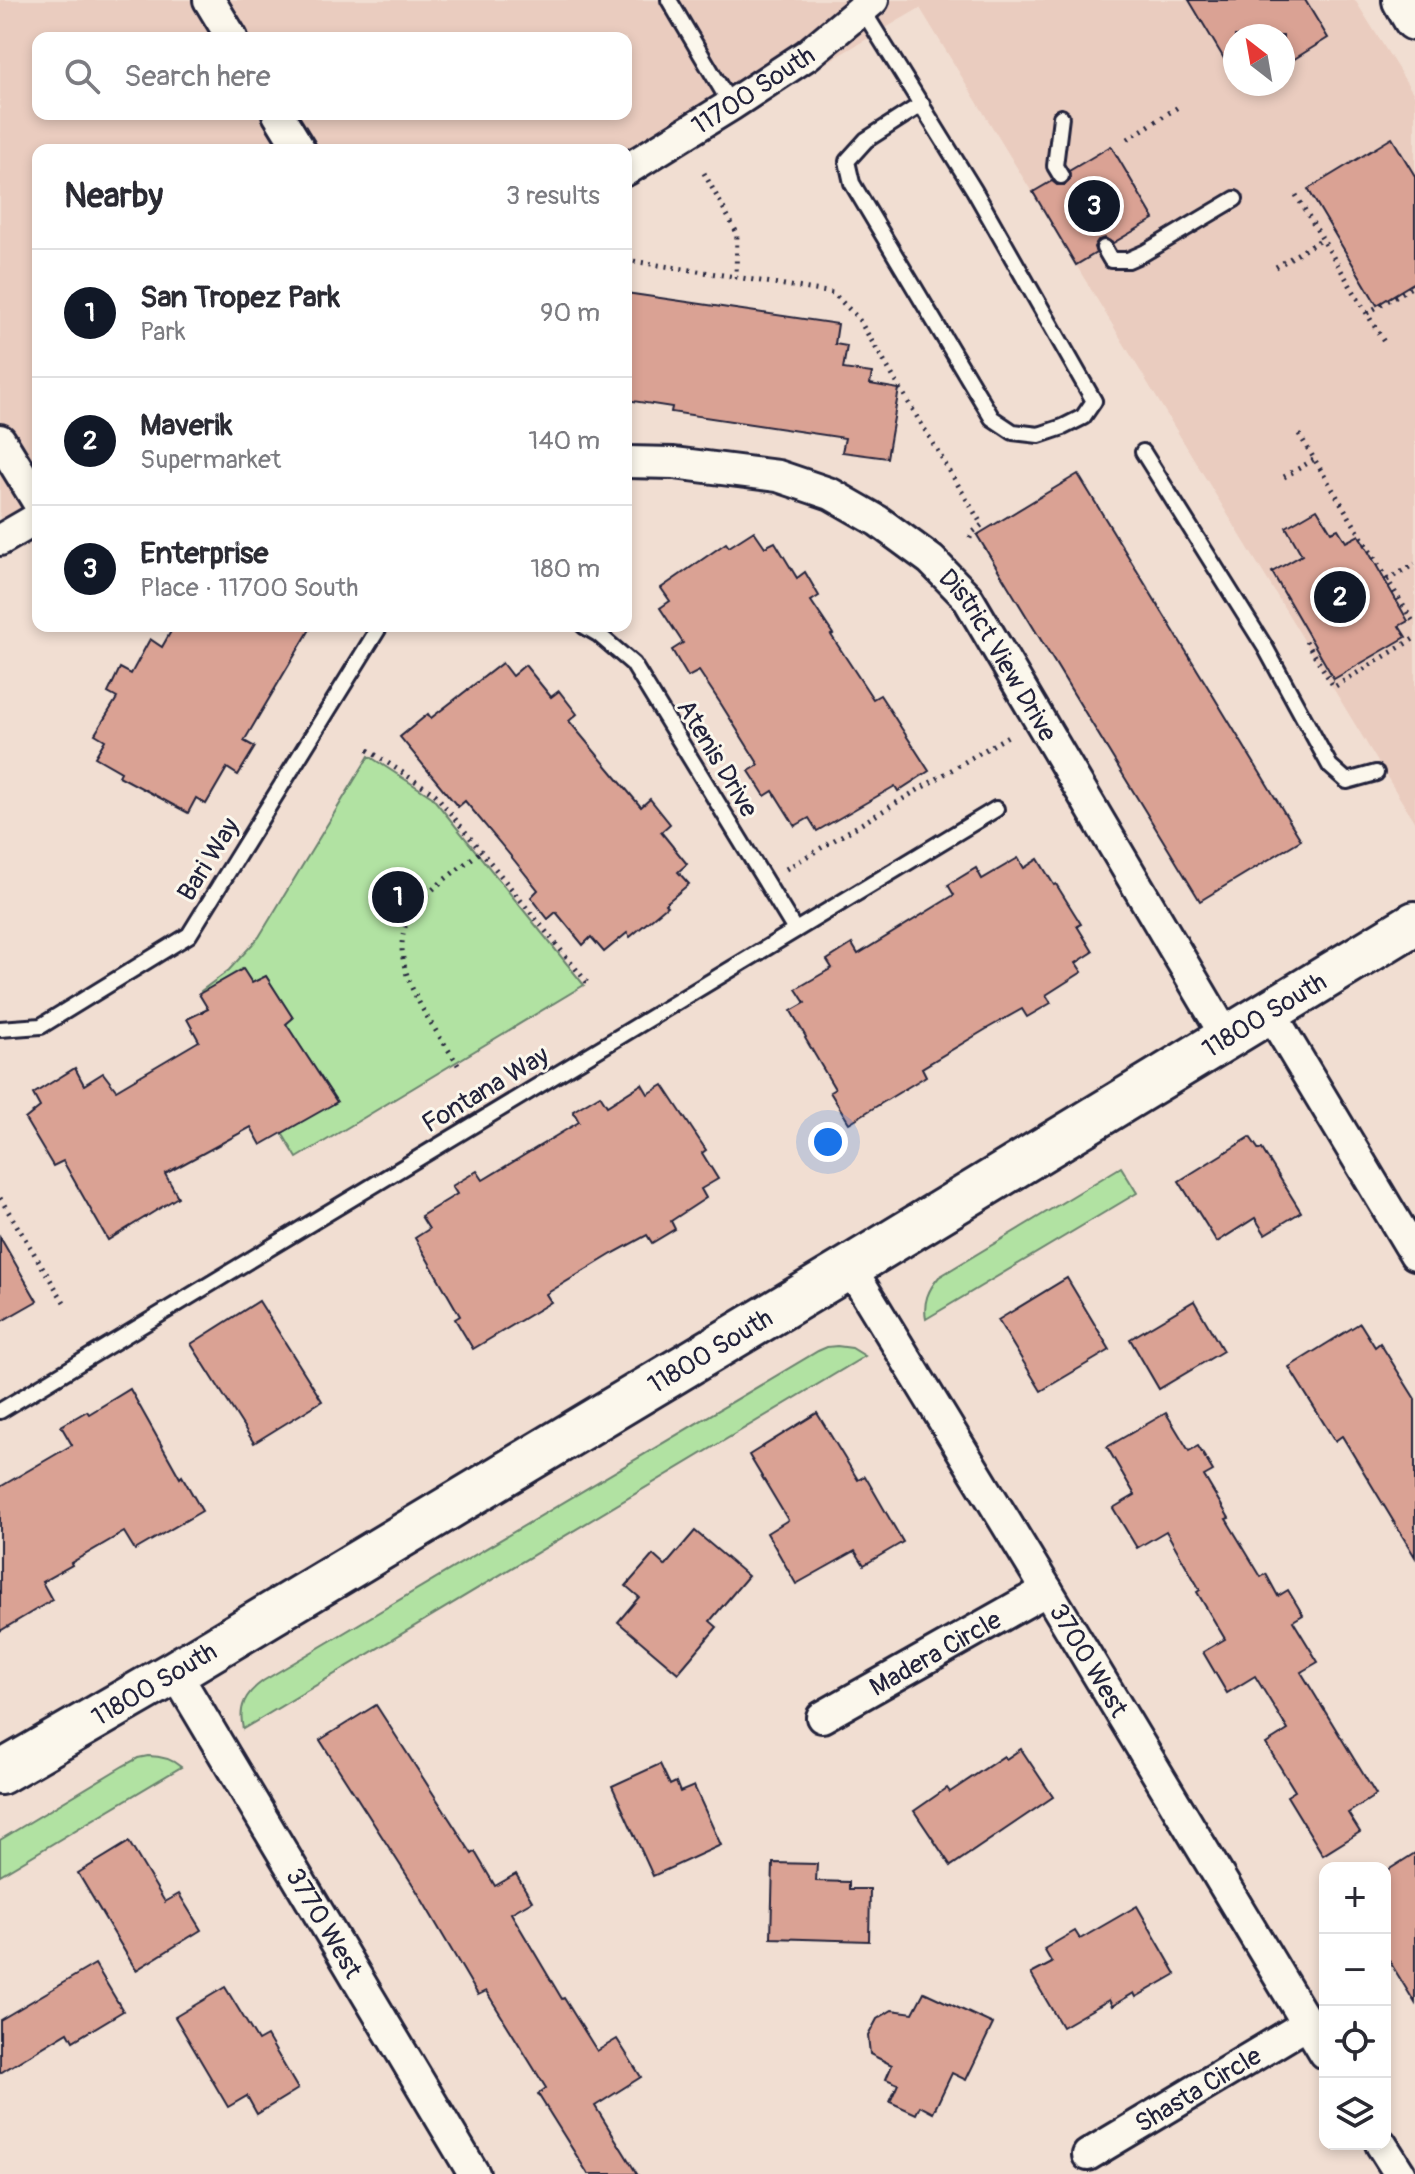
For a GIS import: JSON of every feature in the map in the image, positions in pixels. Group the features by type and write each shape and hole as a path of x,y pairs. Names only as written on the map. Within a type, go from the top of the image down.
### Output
{"main road":[{"path":"1404,0 1415,19"},
{"name":"11800 South","path":"0,1773 175,1672 850,1267 1415,923"}],"street":[{"path":"209,0 228,32"},
{"name":"11700 South","path":"632,166 807,55 867,4"},
{"path":"282,120 296,144"},
{"path":"0,440 32,492"},
{"name":"District View Drive","path":"632,462 674,463 778,476 831,494 878,521 931,560 967,597 1227,1038"},
{"path":"0,540 32,521"},
{"path":"1270,1012 1415,1254"},
{"name":"3700 West","path":"850,1267 1319,2043"},
{"name":"Madera Circle","path":"822,1717 1047,1590"},
{"name":"3770 West","path":"175,1672 474,2174"},
{"name":"Shasta Circle","path":"1088,2155 1307,2024"},
{"path":"1385,2150 1400,2174"}],"lane":[{"path":"669,0 731,105"},
{"path":"867,4 1094,401 1083,417 1063,427 1039,435 1013,432 992,418 852,183 847,161 866,140 922,104"},
{"path":"1061,117 1055,166 1061,176"},
{"path":"1104,248 1111,260 1128,260 1235,199"},
{"path":"1143,452 1265,647 1330,766 1347,781 1376,773"},
{"name":"Bari Way","path":"0,1029 41,1026 189,935 376,632"},
{"name":"Atenis Drive","path":"594,632 633,664 795,930"},
{"name":"Fontana Way","path":"0,1411 996,809"}],"path":[{"path":"1128,139 1178,107"},
{"path":"704,173 737,233 736,277"},
{"path":"1296,195 1384,342"},
{"path":"1276,267 1322,239"},
{"path":"632,261 833,293 858,318 982,525 973,532 968,542"},
{"path":"1367,313 1415,285"},
{"path":"1299,434 1415,625"},
{"path":"1284,477 1315,459"},
{"path":"1387,580 1415,564"},
{"path":"1306,641 1334,687 1415,638"},
{"path":"785,870 1008,736"},
{"path":"368,750 435,794 589,985"},
{"path":"458,1065 410,984 403,960 403,936 417,905 481,851"},
{"path":"0,1198 64,1302"}],"shaded area":[{"path":"0,0 1355,0 1415,96 1415,823 920,8 632,176 632,144 32,144 32,523 0,542"}],"green space":[{"path":"369,756 432,797 584,985 297,1158 282,1133 336,1101 286,1024 292,1017 266,976 252,983 242,969 201,991 229,970 259,937"},
{"path":"1121,1167 1137,1193 926,1319 927,1296 939,1277"},
{"path":"837,1346 852,1348 865,1356 243,1729 241,1714 244,1702 263,1681 818,1351"},
{"path":"148,1756 165,1758 181,1767 0,1875 0,1840 123,1766"}],"building":[{"path":"1189,0 1305,0 1328,38 1295,59 1295,24 1223,24 1223,57"},
{"path":"1392,138 1415,176 1415,282 1377,305 1308,189"},
{"path":"1111,146 1154,219 1113,243 1105,238 1098,240 1094,247 1096,253 1076,265 1033,192 1052,181 1065,185 1070,180 1069,171"},
{"path":"632,294 838,324 835,344 847,346 843,369 872,373 870,384 899,389 887,458 842,452 845,438 671,412 672,407 632,401"},
{"path":"1078,474 1301,840 1200,901 977,535"},
{"path":"1317,509 1331,532 1338,529 1346,542 1359,535 1408,621 1399,626 1406,637 1334,679 1272,572 1302,555 1286,527"},
{"path":"754,531 765,547 775,542 797,578 805,572 819,596 811,601 831,635 873,699 880,695 929,771 898,791 895,786 817,831 809,818 795,826 773,791 765,796 749,771 759,765 721,704 699,671 688,677 672,650 683,643 660,608 670,601 661,588 726,543 729,547"},
{"path":"171,632 308,632 244,741 255,747 238,775 227,768 206,804 196,798 188,813 119,776 121,772 95,757 105,740 95,734 117,698 108,693 120,668 131,674 150,639 162,647"},
{"path":"502,663 512,676 525,665 551,697 559,691 577,714 569,721 641,807 650,799 670,824 661,832 687,864 678,872 689,884 630,937 627,933 604,952 591,937 583,945 556,912 548,919 531,897 538,890 514,860 465,801 458,807 400,737 428,714 431,718"},
{"path":"1018,858 1024,868 1038,859 1081,924 1077,926 1093,952 1076,963 1082,972 1046,995 1051,1003 1027,1017 1022,1009 988,1028 922,1068 926,1076 849,1123 830,1092 835,1089 791,1011 805,1003 796,989 832,968 827,960 852,944 858,954 954,895 948,885 976,868 982,879"},
{"path":"243,969 252,983 266,976 293,1018 286,1024 337,1102 261,1145 251,1127 165,1174 178,1197 108,1240 63,1161 53,1166 25,1119 40,1107 33,1094 75,1068 84,1085 103,1073 116,1090 199,1041 187,1019 208,1009 199,994"},
{"path":"642,1084 648,1094 663,1085 706,1150 702,1153 718,1179 701,1189 706,1198 671,1221 675,1229 652,1243 647,1235 612,1254 546,1294 551,1302 473,1349 455,1319 460,1316 415,1238 429,1229 421,1216 457,1194 452,1186 477,1171 483,1180 579,1122 573,1111 600,1095 607,1106"},
{"path":"1250,1137 1259,1150 1262,1149 1301,1212 1265,1234 1255,1218 1217,1242 1179,1181"},
{"path":"0,1237 37,1301 0,1322"},
{"path":"1067,1278 1110,1350 1041,1391 998,1320"},
{"path":"259,1301 322,1401 254,1443 191,1344"},
{"path":"1194,1301 1223,1351 1159,1389 1130,1339"},
{"path":"1360,1323 1375,1347 1380,1343 1415,1399 1415,1557 1342,1436 1335,1441 1289,1367"},
{"path":"130,1389 202,1511 135,1550 124,1532 71,1563 42,1582 52,1600 0,1631 0,1487 72,1445 61,1426 87,1411 89,1414"},
{"path":"817,1413 858,1480 865,1476 903,1542 864,1565 855,1551 796,1584 767,1533 788,1520 749,1455"},
{"path":"1166,1413 1189,1451 1198,1446 1213,1471 1204,1476 1261,1577 1266,1574 1278,1596 1288,1590 1303,1615 1293,1621 1318,1662 1301,1672 1376,1795 1348,1813 1360,1832 1323,1855 1287,1796 1295,1791 1266,1744 1288,1730 1255,1676 1227,1693 1203,1652 1225,1639 1166,1531 1137,1548 1113,1508 1135,1495 1107,1447"},
{"path":"695,1531 748,1576 710,1621 717,1627 678,1673 618,1622 639,1597 626,1586 653,1555 665,1566"},
{"path":"376,1705 495,1886 516,1874 532,1901 511,1913 597,2051 617,2039 641,2077 595,2106 637,2174 588,2174 538,2094 546,2088 486,1991 478,1995 415,1888 320,1740"},
{"path":"1021,1749 1053,1797 951,1866 914,1811 947,1788 950,1792 1004,1756 1006,1759"},
{"path":"660,1764 670,1785 676,1782 680,1792 694,1786 721,1845 653,1876 612,1786"},
{"path":"129,1842 165,1902 179,1894 201,1930 136,1970 78,1873"},
{"path":"1415,1853 1415,2003 1391,1964 1391,1868"},
{"path":"773,1863 817,1864 816,1881 849,1882 849,1889 870,1889 869,1941 771,1938"},
{"path":"1137,1906 1176,1974 1136,1997 1134,1993 1112,2006 1109,2000 1062,2027 1031,1974 1052,1963 1044,1949 1075,1931 1080,1939"},
{"path":"95,1964 123,2011 73,2041 68,2032 0,2073 0,2020"},
{"path":"225,1987 258,2041 267,2036 298,2089 257,2114 247,2096 228,2107 175,2017"},
{"path":"924,1992 993,2024 966,2080 952,2073 933,2113 920,2106 916,2114 890,2102 898,2084 886,2079 892,2065 870,2054 868,2036 877,2019 892,2010 913,2013"}],"place":[{"name":"Enterprise","path":"1094,206"},
{"name":"Maverik","path":"1340,597"},
{"name":"San Tropez Park","path":"398,897"}]}
